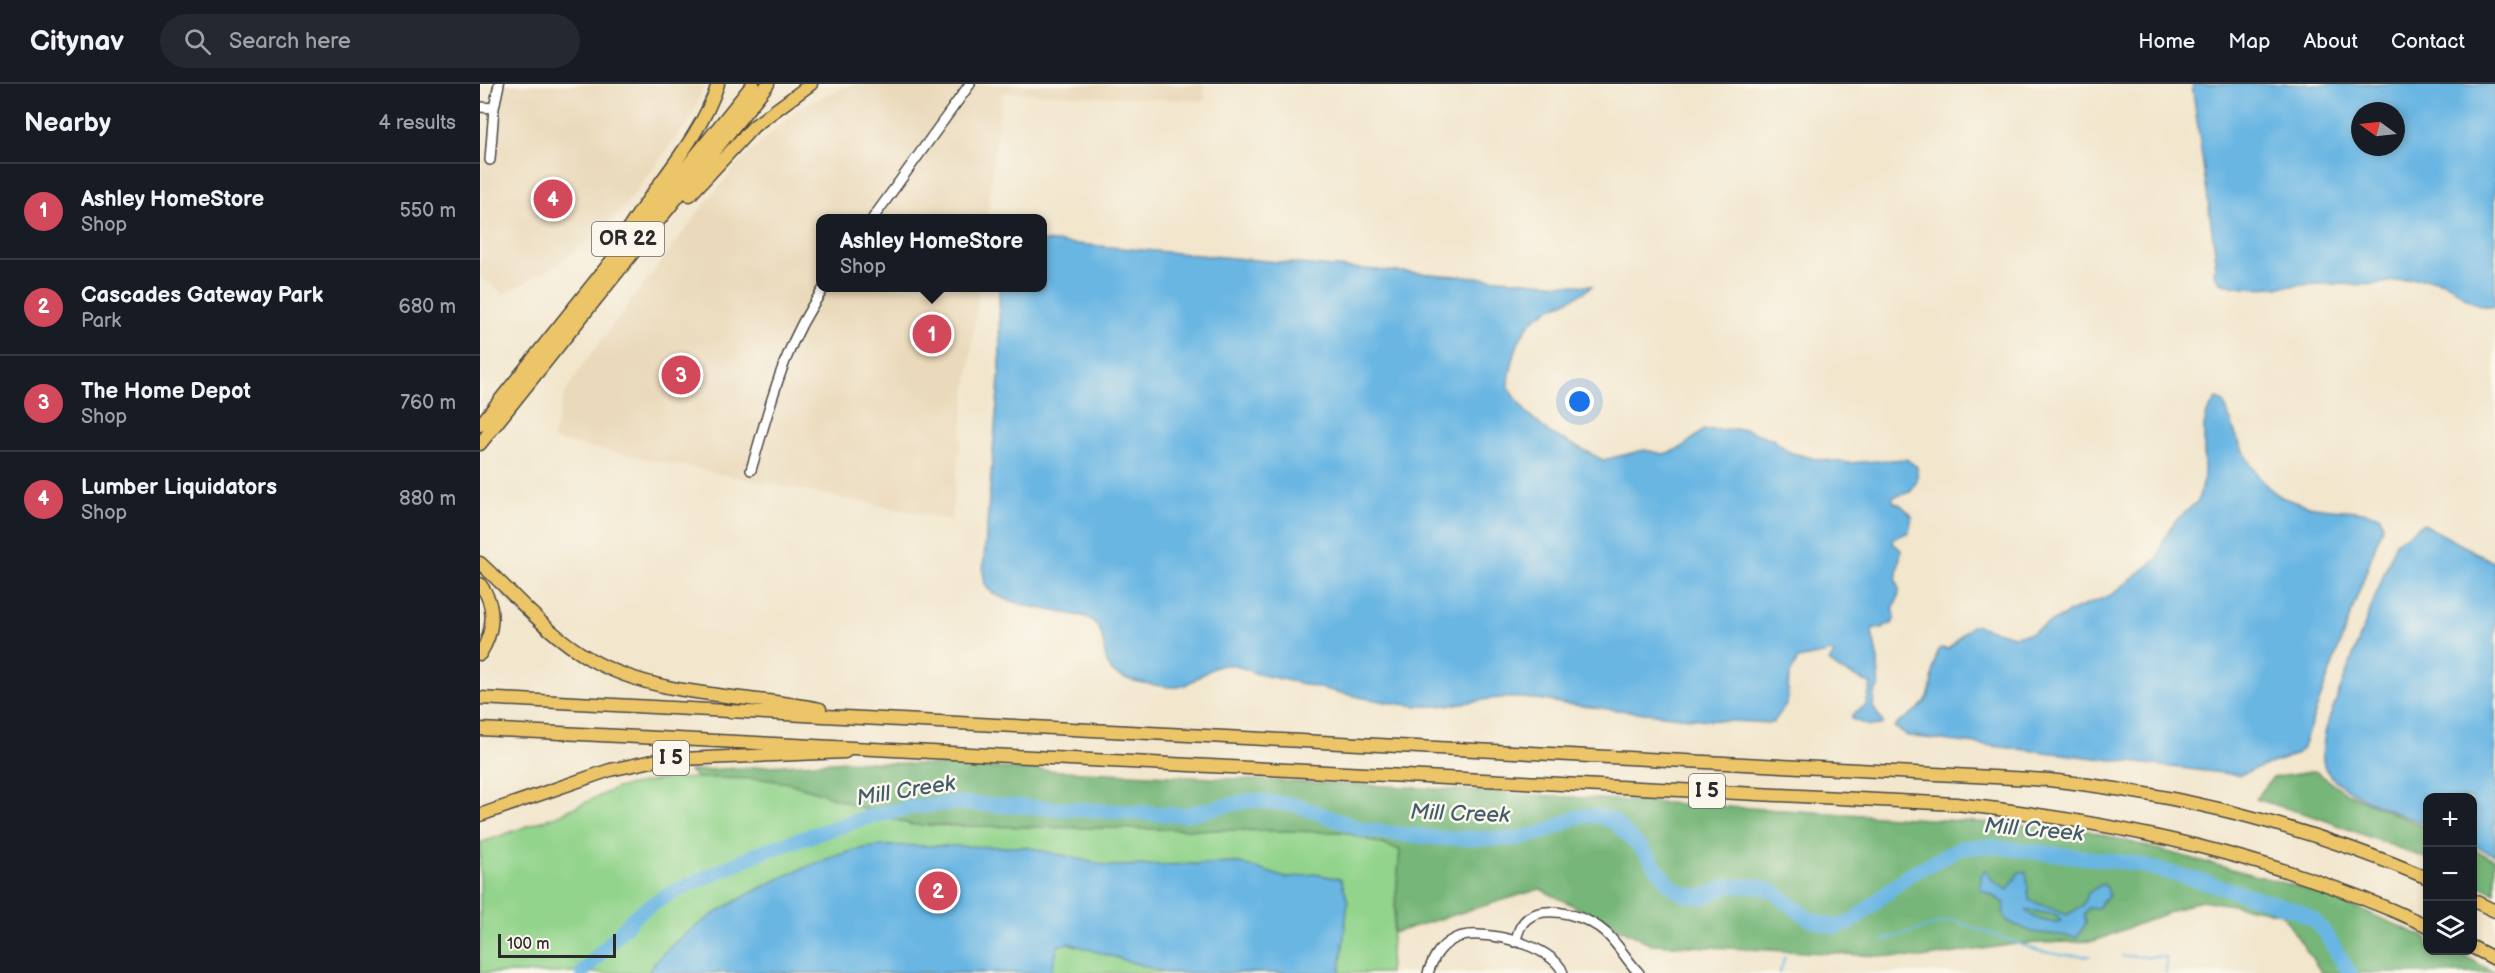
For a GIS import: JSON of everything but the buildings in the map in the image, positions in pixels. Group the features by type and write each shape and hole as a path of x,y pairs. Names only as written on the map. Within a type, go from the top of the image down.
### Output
{"highway":[{"path":"611,259 641,208 692,136 718,84"},
{"name":"OR 22","path":"480,425 503,393 753,84"},
{"name":"OR 22","path":"480,444 768,84"},
{"path":"630,259 754,126 811,84"},
{"path":"480,413 503,393"},
{"path":"480,563 550,630 591,659 613,670 673,688 796,705 862,718"},
{"path":"480,584 489,601 492,620 487,643 480,654"},
{"name":"I 5","path":"480,698 2049,780 2151,793 2234,811 2327,839 2423,876"},
{"name":"I 5","path":"480,729 1845,797 1996,809 2118,827 2223,852 2321,883 2423,924"},
{"name":"I 5","path":"480,815 610,770 657,760 829,755 870,748"},
{"path":"2474,901 2495,911"},
{"path":"2477,950 2495,959"}],"street":[{"path":"490,160 494,108 499,84"},
{"path":"877,214 970,84"},
{"path":"480,107 494,108"},
{"path":"751,470 788,350 797,328 821,292"},
{"path":"1515,942 1523,924 1536,914 1561,914 1582,919 1606,933 1639,973"},
{"path":"1428,973 1438,952 1452,939 1479,934 1543,951 1561,966 1563,973"}],"shaded area":[{"path":"499,84 705,84 692,117 621,211 601,232 550,269 504,294 480,277 482,158 490,160"},
{"path":"854,84 1205,84 1205,101 1002,92 987,214 816,214 816,292 979,292 951,520 552,440 565,393 585,362 736,166 801,106"}],"green space":[{"path":"848,761 1406,787 2077,828 2322,893 2423,936 2423,955 2463,955 2495,973 2322,973 2281,913 2201,900 2094,941 2016,944 1921,958 1651,944 1540,889 1393,933 1400,850 1344,832 913,825 810,789 783,782 759,779 698,778 689,771"},
{"path":"2315,771 2347,793 2423,826 2423,857 2319,818 2256,799 2272,778"},
{"path":"759,779 783,782 810,789 913,825 1344,832 1400,850 1389,973 480,973 480,843 556,816 617,788 658,780"},
{"path":"2477,851 2495,859 2495,893 2477,884"}],"water":[{"path":"2192,84 2495,84 2495,307 2483,306 2466,298 2447,284 2430,279 2409,279 2370,285 2245,287 2220,282 2214,273 2216,259"},
{"path":"1047,241 1322,266 1592,286 1542,313 1527,328 1517,346 1508,387 1526,412 1548,432 1603,460 1644,450 1664,454 1681,448 1704,430 1745,429 1774,440 1789,452 1816,459 1849,463 1906,459 1917,467 1917,481 1910,492 1893,497 1893,502 1901,505 1912,516 1909,532 1893,539 1893,543 1901,550 1896,580 1899,594 1893,608 1895,617 1892,624 1885,625 1883,629 1873,628 1872,632 1878,660 1879,685 1874,695 1873,707 1883,723 1869,726 1852,719 1852,715 1866,705 1871,684 1838,669 1829,661 1834,655 1832,652 1798,659 1789,677 1787,703 1773,723 1709,720 1524,698 1500,698 1439,706 1399,704 1262,675 1231,665 1211,669 1177,687 1151,684 1119,676 1108,664 1100,630 1086,617 1017,603 993,593 984,581 1000,367 999,292 1047,292"},
{"path":"2216,399 2224,402 2246,456 2263,481 2273,491 2295,502 2380,516 2383,525 2302,749 2295,755 2239,775 1908,736 1894,727 1921,706 1928,697 1940,648 1948,649 1970,627 1974,625 2014,636 2031,633 2074,610 2111,595 2158,558 2163,541 2175,521 2198,501 2204,476 2204,426 2207,413"},
{"path":"2423,524 2495,563 2495,855 2477,847 2477,793 2423,793 2423,823 2354,793 2330,775 2324,765 2323,748 2329,719 2396,542"},
{"path":"896,845 1026,847 1109,866 1240,863 1286,878 1314,874 1341,879 1348,901 1340,973 1167,973 1068,943 1058,946 1051,973 648,973 663,954 687,933 716,913 784,877 847,852"},
{"path":"1986,869 1992,880 2008,890 2019,872 2026,872 2029,900 2067,915 2082,906 2087,894 2102,884 2107,887 2109,896 2101,902 2098,909 2088,908 2084,915 2086,923 2077,937 2032,932 2007,921 2003,912 2005,903 1980,889 1981,875","holes":["2026,910 2057,915 2061,921 2047,921 2032,916"]}],"waterway":[{"name":"Mill Creek","path":"582,973 637,914 665,896 764,851 868,817 913,807 954,803 1183,815 1251,800 1297,805 1363,830 1438,838 1516,839 1544,832 1579,816 1597,816 1613,821 1643,850 1670,885 1683,894 1704,897 1727,886 1759,886 1774,892 1809,919 1834,927 1850,923 1910,874 1961,848 1987,846 2132,863 2209,883 2298,911 2314,920 2325,933 2350,973"},
{"path":"1883,940 1952,920 2039,951 2091,956"},
{"path":"1780,973 1785,956"},
{"path":"2122,956 2166,957 2166,973"}],"place":[{"name":"Lumber Liquidators","path":"553,199"},
{"name":"Ashley HomeStore","path":"932,334"},
{"name":"The Home Depot","path":"681,375"},
{"name":"Cascades Gateway Park","path":"938,891"}]}
